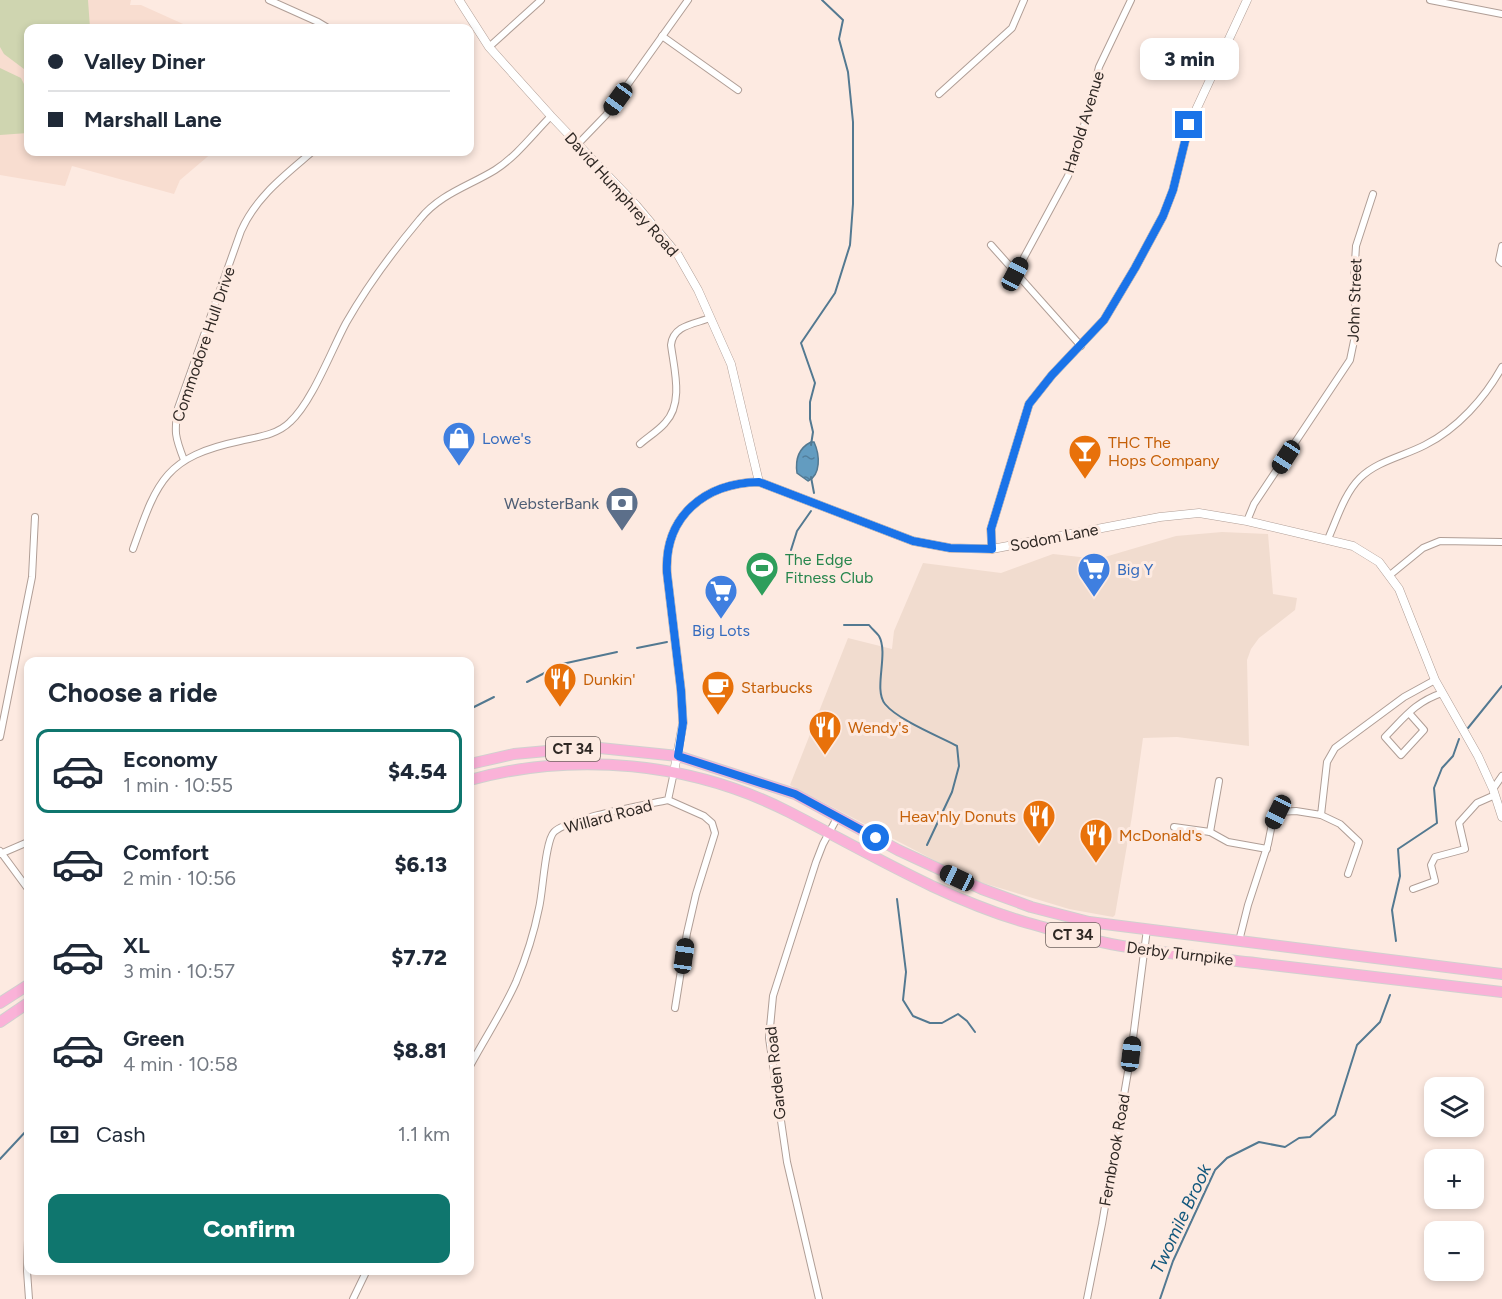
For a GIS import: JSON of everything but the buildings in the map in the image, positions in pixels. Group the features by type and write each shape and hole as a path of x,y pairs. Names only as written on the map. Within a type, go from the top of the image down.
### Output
{"highway":[{"name":"CT 34","path":"474,763 514,754 569,749 600,748 678,756"},
{"name":"Derby Turnpike","path":"678,756 795,794 898,850 982,889 1031,908 1089,922 1502,974"},
{"name":"CT 34","path":"474,779 514,769 569,764 626,765 674,772"},
{"name":"Derby Turnpike","path":"674,772 736,790 787,811 977,906 1026,922 1121,946 1502,992"},
{"path":"818,828 827,812"},
{"path":"1121,946 1124,926"},
{"path":"0,1003 24,988"},
{"path":"0,1022 24,1006"}],"street":[{"path":"269,0 321,24"},
{"name":"David Humphrey Road","path":"459,0 489,47 669,243 698,290 731,364 759,482"},
{"path":"489,47 541,0"},
{"path":"578,144 606,115 688,0"},
{"path":"939,94 1012,28 1024,0"},
{"name":"Harold Avenue","path":"1015,274 1068,176 1099,67 1131,0"},
{"path":"992,549 991,529 1029,404 1052,375 1104,320 1135,268 1163,216 1173,190 1189,125 1248,0"},
{"path":"1430,0 1502,14"},
{"path":"663,36 738,90"},
{"path":"133,549 149,504 165,478 184,460 218,446 265,436 290,423 302,409 347,321 385,264 419,220 435,203 448,194 501,166 551,116"},
{"name":"Commodore Hull Drive","path":"184,460 175,429 178,408 241,231 262,196 307,156"},
{"name":"John Street","path":"1247,521 1254,504 1350,360 1356,331 1354,279 1356,246 1373,194"},
{"path":"991,245 1081,346"},
{"path":"1502,246 1499,260 1502,263"},
{"path":"640,444 665,423 674,408 676,396 672,336 679,329 710,318"},
{"path":"1328,539 1346,497 1358,480 1380,465 1436,438 1476,404 1502,367"},
{"name":"Sodom Lane","path":"674,772 683,723 667,573 666,557 670,540 689,507 701,498 716,489 741,482 759,482 913,541 950,548 992,549 1160,517 1199,513 1247,521 1353,546 1367,554 1390,575 1399,589 1435,680 1478,756 1502,817"},
{"path":"0,737 32,577 34,517"},
{"path":"1390,575 1423,548 1440,541 1502,542"},
{"path":"1321,815 1327,762 1335,748 1404,697 1435,680"},
{"path":"1409,713 1424,730 1401,755 1385,737 1409,713 1423,700 1442,693"},
{"name":"Willard Road","path":"474,1059 516,982 526,955 542,895 548,844 553,833 564,826 584,820 668,800 674,772"},
{"path":"1413,889 1436,881 1431,865 1435,857 1465,849 1459,823 1477,802 1494,792 1502,776"},
{"path":"1210,832 1220,781"},
{"path":"668,800 704,816 712,823 715,833 696,894 687,933 675,1008"},
{"path":"1239,941 1248,905 1267,849 1272,824 1278,812 1296,811 1321,815 1340,824 1359,842 1348,874"},
{"name":"Garden Road","path":"819,1299 787,1162 769,1038 771,1007 777,983 816,862 837,818"},
{"path":"1174,827 1210,832 1228,842 1267,849"},
{"path":"24,844 1,853 24,884"},
{"name":"Fernbrook Road","path":"1087,1299 1131,1054 1147,929"},
{"path":"27,1275 29,1299"},
{"path":"353,1299 365,1275"}],"shaded area":[{"path":"0,0 131,0 130,5 141,5 183,24 24,24 24,156 208,156 180,180 174,194 72,166 65,186 0,175"},
{"path":"1222,532 1268,534 1273,594 1297,598 1295,610 1259,638 1247,660 1249,746 1177,737 1143,738 1132,816 1113,917 1069,909 983,883 951,869 790,785 848,638 892,649 894,631 923,563 1001,573 1053,554 1098,559 1176,536"}],"green space":[{"path":"0,0 88,0 90,24 24,24 24,69 4,54 0,47"},
{"path":"0,68 21,78 24,84 24,133 0,135"}],"water":[{"path":"814,442 816,447 818,464 815,474 808,481 797,473 797,463 801,451"}],"waterway":[{"path":"811,445 813,432 810,402 815,383 801,343 835,293 850,245 853,204 853,122 848,72 839,39 843,20 822,0"},
{"path":"811,477 814,493"},
{"path":"791,550 797,531 811,511"},
{"path":"844,625 869,625 879,636 882,643 880,690 885,704 908,722 957,746 959,766 952,792 927,845"},
{"path":"637,648 667,642"},
{"path":"527,682 562,664 617,652"},
{"name":"Twomile Brook","path":"1468,728 1502,686"},
{"path":"474,707 494,697"},
{"name":"Twomile Brook","path":"1396,941 1392,910 1400,876 1398,849 1437,823 1434,788 1442,768 1453,756 1459,739"},
{"path":"897,899 906,972 903,1000 913,1016 930,1023 942,1023 958,1014 975,1032"},
{"name":"Twomile Brook","path":"1160,1299 1173,1261 1215,1170 1227,1158 1259,1142 1285,1147 1299,1138 1310,1137 1335,1115 1357,1045 1380,1022 1390,995"},
{"path":"0,1159 24,1133"}],"place":[{"name":"Lowe's","path":"459,467"},
{"name":"THC The Hops Company","path":"1085,480"},
{"name":"WebsterBank","path":"622,532"},
{"name":"The Edge Fitness Club","path":"762,597"},
{"name":"Big Y","path":"1094,598"},
{"name":"Big Lots","path":"721,620"},
{"name":"Dunkin'","path":"560,708"},
{"name":"Starbucks","path":"718,716"},
{"name":"Wendy's","path":"825,756"},
{"name":"Heav'nly Donuts","path":"1039,845"},
{"name":"McDonald's","path":"1096,864"}],"route":[{"path":"876,838 795,794 678,756 683,723 679,666 667,573 666,557 670,540 689,507 701,498 716,489 741,482 759,482 913,541 950,548 992,549 991,529 1029,404 1052,375 1104,320 1135,268 1163,216 1173,190 1189,125"}]}
